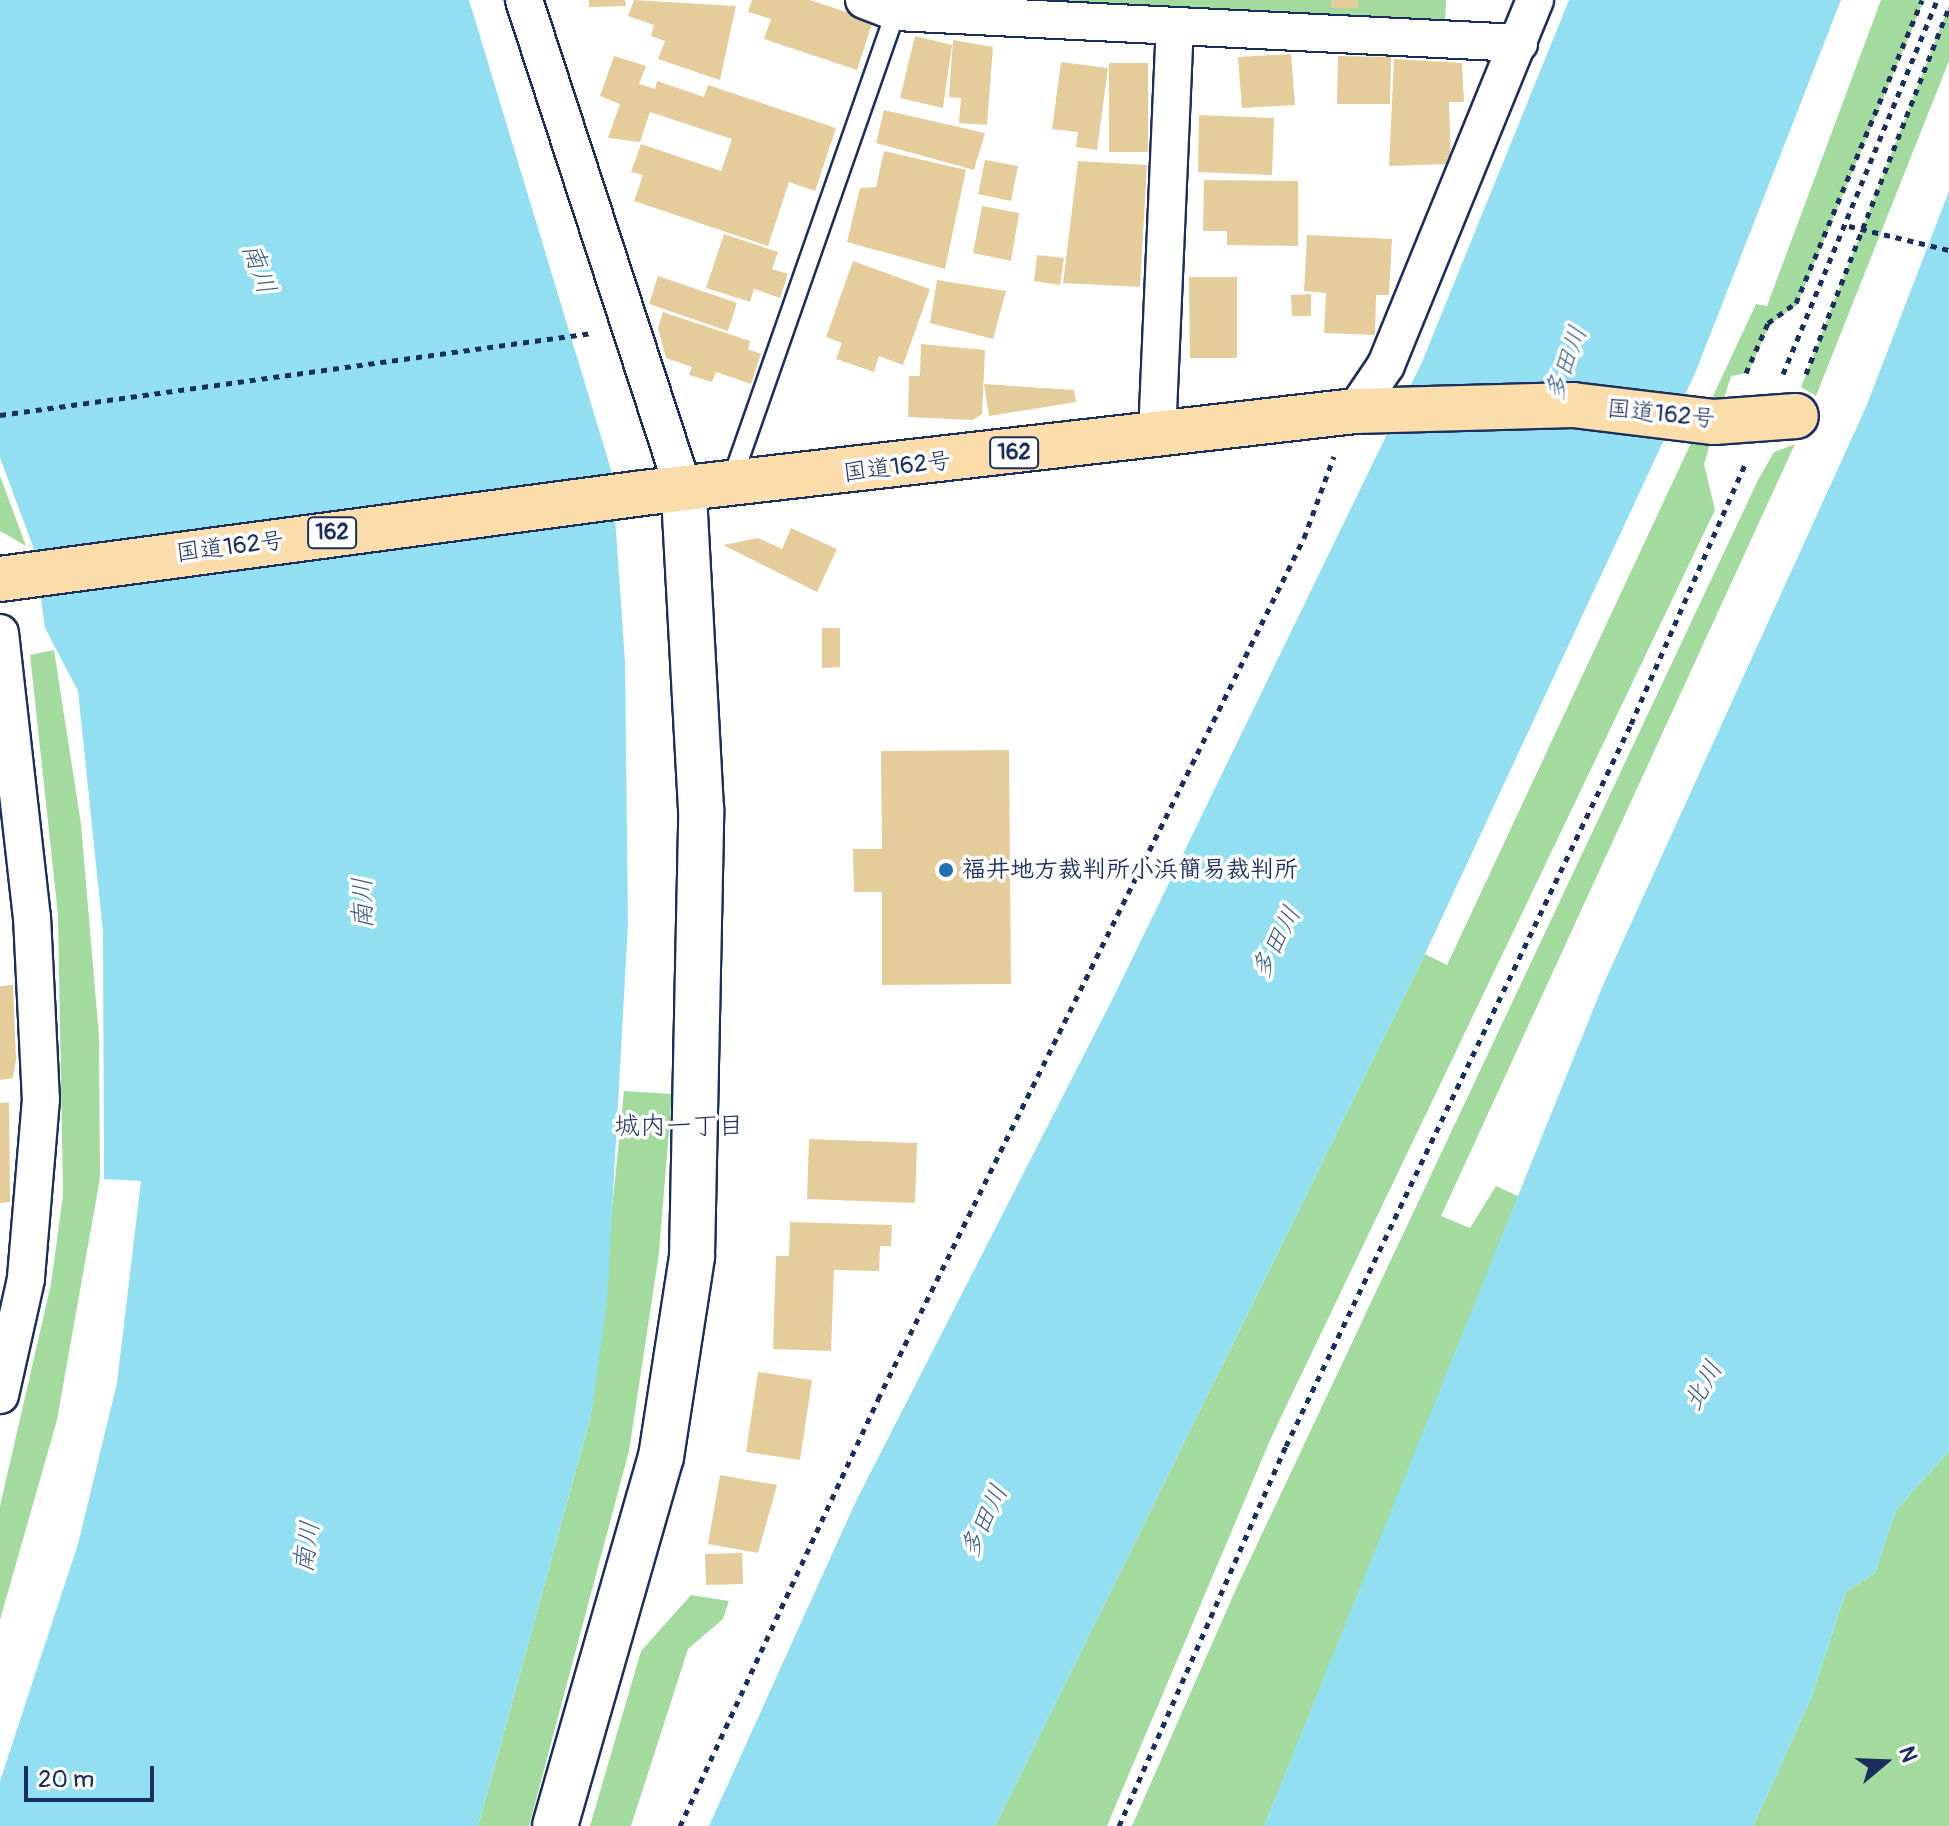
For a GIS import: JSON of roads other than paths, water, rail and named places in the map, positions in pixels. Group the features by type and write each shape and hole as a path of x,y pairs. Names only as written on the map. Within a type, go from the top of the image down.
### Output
{"highway":[{"name":"国道162号","path":"11,576 663,492 728,488 1370,410 1573,405 1714,422 1787,407"}],"street":[{"path":"524,0 591,193 663,492 701,809 692,1256 661,1457 555,1826"},
{"path":"1370,410 1535,0"},
{"path":"880,6 1175,28 1519,43"},
{"path":"1157,435 1175,28"},
{"path":"0,633 32,917 41,1099 26,1279 0,1395"}],"lane":[{"path":"728,488 880,6"}],"water":[{"name":"南川","path":"0,0 469,0 612,473 625,662 628,924 607,1302 591,1415 478,1826 0,1826 0,1781 78,1544 117,1383 141,1181 104,1179 103,932 78,691 45,628 34,549 0,458"},
{"name":"多田川","path":"1569,0 1841,0 1696,371 1425,954 995,1826 709,1826 856,1501 1114,996 1422,362"},
{"name":"北川","path":"1949,191 1949,1451 1896,1510 1875,1573 1846,1591 1811,1698 1753,1826 1264,1826 1603,985 1866,407"}],"place":[{"name":"福井地方裁判所小浜簡易裁判所","path":"946,870"}],"district":[{"name":"城内一丁目","path":"679,1127"}]}
